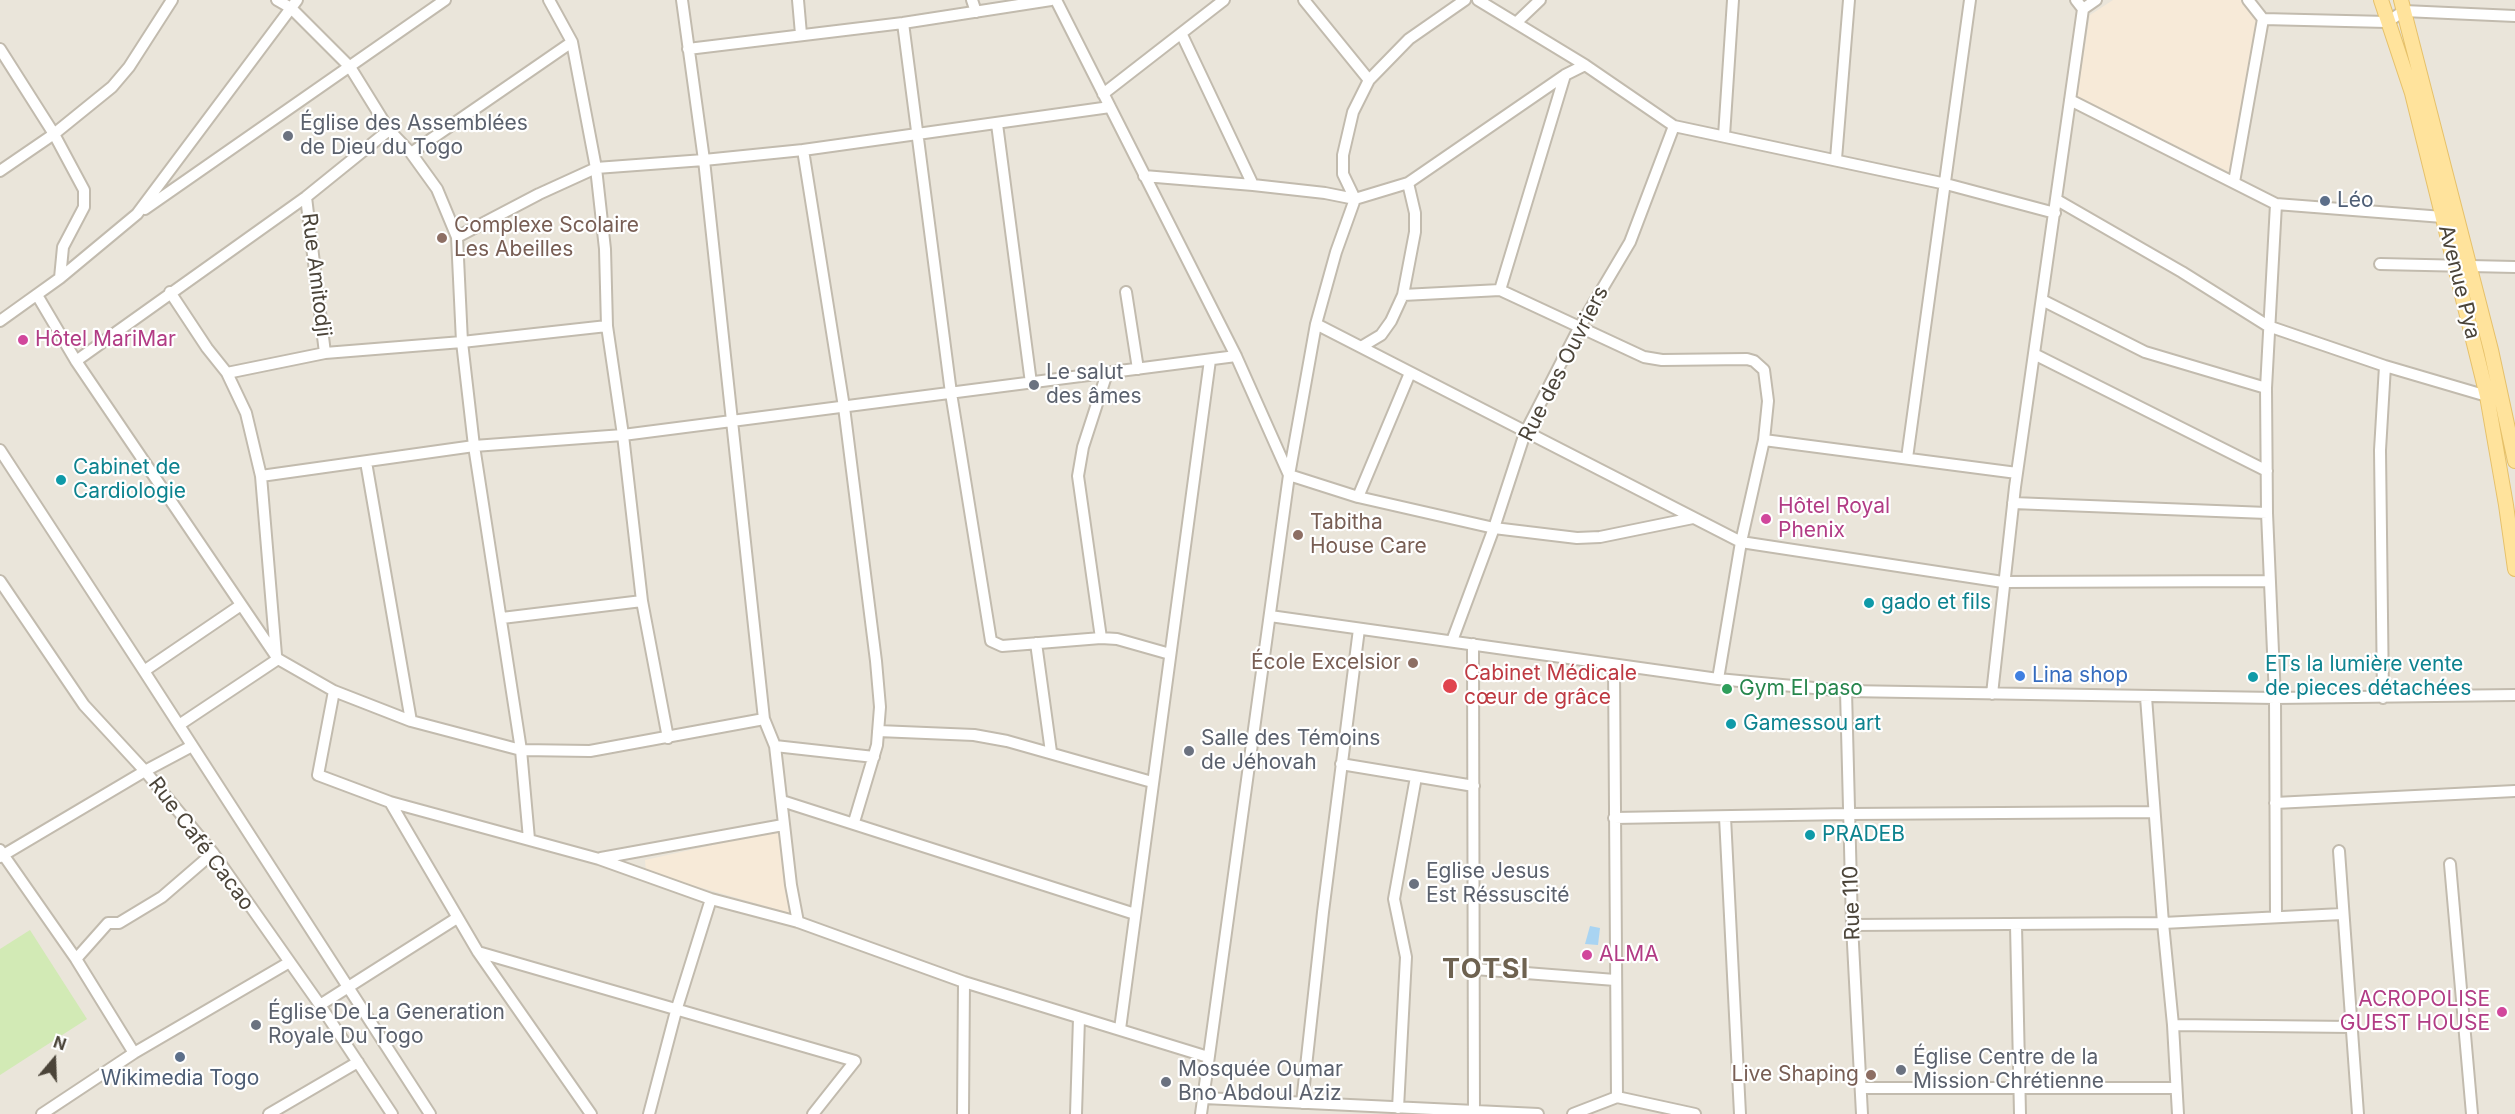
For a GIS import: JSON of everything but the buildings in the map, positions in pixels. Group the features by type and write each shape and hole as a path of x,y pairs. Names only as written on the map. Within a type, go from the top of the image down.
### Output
{"main road":[{"name":"Avenue Pya","path":"2381,0 2412,93 2443,217 2491,350 2515,461"},
{"name":"Avenue Pya","path":"2402,6 2462,265 2487,396 2515,569"}],"street":[{"path":"0,171 54,134 112,87 129,68 172,0"},
{"path":"278,0 294,4 350,67 389,130 411,153 437,189 457,237 462,342 474,446 521,750 530,839"},
{"path":"0,321 60,278 137,214 445,0"},
{"path":"549,0 572,42 596,168 605,249 607,326 623,435 642,601 668,738"},
{"path":"682,0 704,160 764,719 775,746 783,825 798,922"},
{"path":"798,0 801,34"},
{"path":"972,0 976,12"},
{"path":"688,49 903,23 1051,0"},
{"path":"1056,0 1236,356 1289,476 1358,497 1494,528 1590,538 1693,518"},
{"path":"1103,94 1182,35 1224,0"},
{"path":"1304,0 1369,80"},
{"path":"1201,1114 1289,476 1316,324 1336,252 1354,199 1343,174 1343,155 1353,112 1369,80 1408,39 1465,0"},
{"path":"1478,0 1585,65 1674,126 1946,184 2055,213"},
{"path":"1517,22 1540,0"},
{"path":"1724,136 1733,0"},
{"path":"1836,159 1849,0"},
{"path":"1907,458 1970,0"},
{"path":"1992,694 2003,582 2057,200 2079,5 2096,0"},
{"path":"2234,182 2262,19 2247,0"},
{"path":"137,214 294,4"},
{"path":"2262,19 2387,22 2402,6 2515,16"},
{"path":"903,23 951,393 991,642 1002,646 1101,638 1117,639 1170,654"},
{"path":"1182,35 1252,185"},
{"path":"411,153 572,42"},
{"path":"0,49 54,134 84,190 86,199 84,207 63,247 60,278"},
{"path":"1144,176 1326,193 1354,199 1408,183 1565,75 1585,65"},
{"path":"1500,290 1565,75"},
{"path":"2070,100 2276,204 2443,217"},
{"path":"457,237 539,194 596,168 803,150 1110,107"},
{"path":"997,124 1031,383"},
{"name":"Rue des Ouvriers","path":"1452,641 1494,528 1526,432 1579,328 1630,242 1674,126"},
{"path":"76,361 306,197 389,130"},
{"path":"803,150 844,407 880,707 874,757 854,822"},
{"path":"1361,347 1381,335 1391,321 1403,295 1415,232 1415,213 1408,183"},
{"name":"Rue Amitodji","path":"306,197 325,352"},
{"path":"2057,200 2162,260 2268,326 2385,366 2487,396"},
{"path":"2276,204 2266,388 2267,513 2276,698 2276,917"},
{"path":"2380,264 2515,267"},
{"path":"1403,295 1500,290 1579,328 1652,358 1748,359 1764,370 1768,401 1764,440 1741,542 1718,680"},
{"path":"170,292 207,348 227,373 246,413 261,476 277,657"},
{"path":"1126,292 1138,369"},
{"path":"37,295 76,361 277,657 334,691 411,721 521,750 590,751 764,719"},
{"path":"2042,300 2145,352 2266,388"},
{"path":"1316,324 1741,542 2003,582 2270,581"},
{"path":"227,373 325,352 462,342 607,326"},
{"path":"2034,354 2267,471"},
{"path":"261,476 474,446 623,435 1236,356"},
{"path":"1120,1029 1210,360"},
{"path":"2383,698 2380,471 2385,366"},
{"path":"1101,638 1078,476 1083,447 1107,373"},
{"path":"1358,497 1410,373"},
{"path":"1764,440 2017,473"},
{"path":"0,450 350,988 429,1114"},
{"path":"366,462 411,721"},
{"path":"2013,503 2267,513"},
{"name":"Rue Café Cacao","path":"0,581 84,705 145,771 213,854 288,963 320,1005 392,1114"},
{"path":"502,618 642,601"},
{"path":"144,671 241,605"},
{"path":"1270,616 1718,680 1846,691 2276,698 2515,695"},
{"path":"1302,1103 1359,629"},
{"path":"1036,643 1051,752"},
{"path":"1473,644 1474,1112"},
{"path":"179,725 277,657"},
{"path":"1614,665 1617,1097"},
{"path":"334,691 318,775 390,802 599,859 711,899 798,922 964,982 1208,1057"},
{"name":"Rue 110","path":"1846,691 1852,925 1862,1114"},
{"path":"2146,697 2178,1114"},
{"path":"878,731 974,735 1007,741 1152,782"},
{"path":"134,1053 76,959 1,854 192,746"},
{"path":"775,746 874,757"},
{"path":"1341,764 1474,786"},
{"path":"1398,1108 1406,957 1394,899 1416,777"},
{"path":"2275,803 2515,791"},
{"path":"782,801 854,822 1135,914"},
{"path":"390,802 478,952 591,1114"},
{"path":"1614,819 1849,814 2154,812"},
{"path":"1725,817 1740,1114"},
{"path":"599,859 783,825"},
{"path":"2338,851 2358,1114"},
{"path":"76,959 108,923 119,922 162,897 213,854"},
{"path":"2450,864 2472,1114"},
{"path":"649,1114 676,1011 711,899"},
{"path":"1852,925 2163,923 2342,914"},
{"path":"320,1005 457,918"},
{"path":"2016,925 2020,1114"},
{"path":"478,952 855,1061 813,1114"},
{"path":"42,1114 134,1053 288,963"},
{"path":"1475,969 1615,980"},
{"path":"963,1114 964,982"},
{"path":"1076,1114 1079,1018"},
{"path":"2173,1026 2351,1027"},
{"path":"269,1114 358,1062"},
{"path":"1861,1088 2176,1088"},
{"path":"1573,1114 1617,1097 1695,1114"},
{"path":"1204,1098 1538,1114"}],"shaded area":[{"path":"0,0 2515,0 2515,1114 0,1114"},
{"path":"2113,0 2248,0 2261,15 2231,173 2077,96 2090,15"},
{"path":"780,830 790,913 646,872 645,860"}],"green space":[{"path":"30,930 87,1019 0,1075 0,949"}],"water":[{"path":"1590,926 1600,928 1598,945 1585,944"}],"place":[{"name":"Église des Assemblées de Dieu du Togo","path":"288,136"},
{"name":"Léo","path":"2325,201"},
{"name":"Complexe Scolaire Les Abeilles","path":"442,238"},
{"name":"Hôtel MariMar","path":"23,340"},
{"name":"Le salut des âmes","path":"1034,385"},
{"name":"Cabinet de Cardiologie","path":"61,480"},
{"name":"Hôtel Royal Phenix","path":"1766,519"},
{"name":"Tabitha House Care","path":"1298,535"},
{"name":"gado et fils","path":"1869,603"},
{"name":"École Excelsior","path":"1413,663"},
{"name":"Lina shop","path":"2020,676"},
{"name":"ETs la lumière vente de pieces détachées","path":"2253,677"},
{"name":"Cabinet Médicale cœur de grâce","path":"1450,686"},
{"name":"Gym El paso","path":"1727,689"},
{"name":"Gamessou art","path":"1731,724"},
{"name":"Salle des Témoins de Jéhovah","path":"1189,751"},
{"name":"PRADEB","path":"1810,835"},
{"name":"Eglise Jesus Est Réssuscité","path":"1414,884"},
{"name":"ALMA","path":"1587,955"},
{"name":"ACROPOLISE GUEST HOUSE","path":"2502,1012"},
{"name":"Église De La Generation Royale Du Togo","path":"256,1025"},
{"name":"Wikimedia Togo","path":"180,1057"},
{"name":"Église Centre de la Mission Chrétienne","path":"1901,1070"},
{"name":"Live Shaping","path":"1871,1075"},
{"name":"Mosquée Oumar Bno Abdoul Aziz","path":"1166,1082"}],"district":[{"name":"TOTSI","path":"1486,970"}]}
